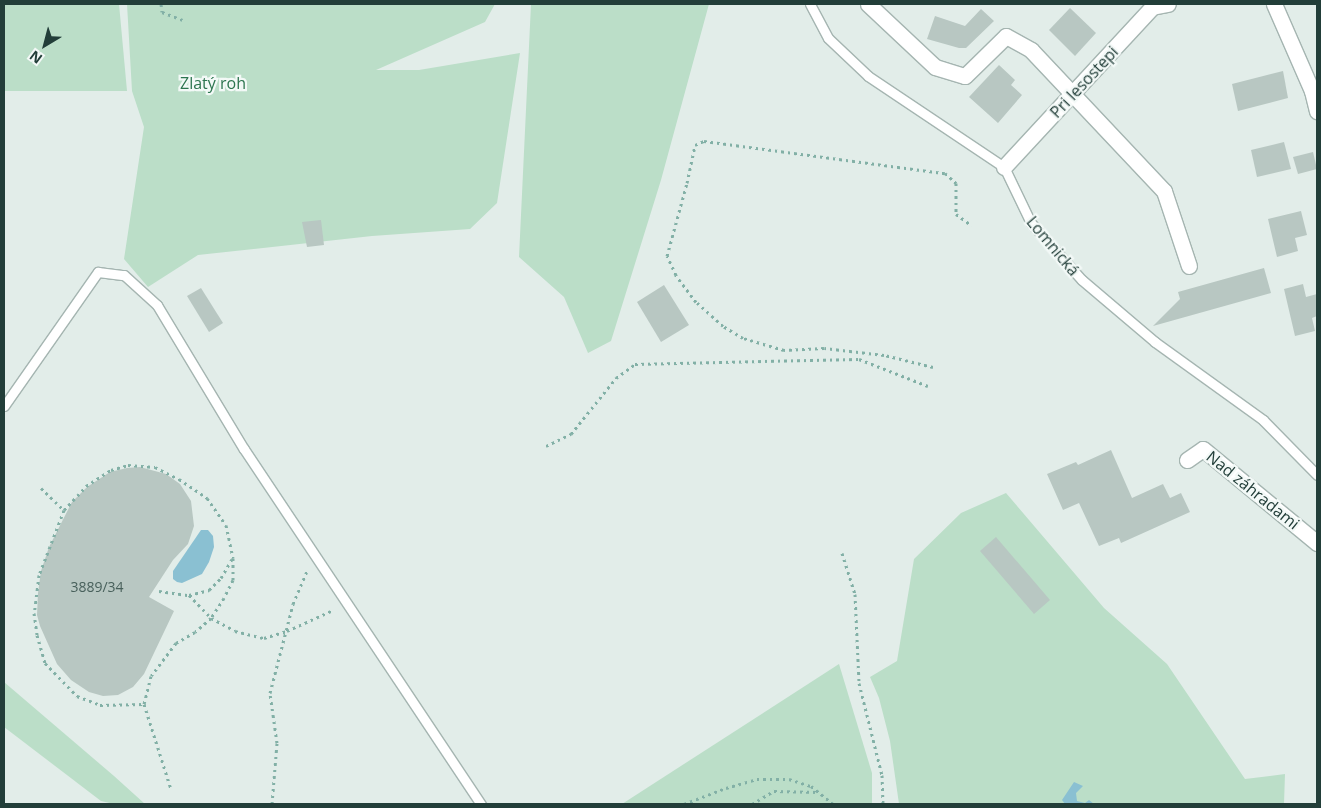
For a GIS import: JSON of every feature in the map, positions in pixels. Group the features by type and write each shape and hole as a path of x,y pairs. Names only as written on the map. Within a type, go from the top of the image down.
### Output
{"street":[{"path":"868,4 936,67 965,76 1006,36 1030,50 1164,191 1189,266"},
{"name":"Pri lesostepi","path":"1004,167 1072,95 1150,6 1168,4"},
{"path":"1274,4 1312,91 1317,111"},
{"name":"Nad záhradami","path":"1187,460 1203,450 1317,543"}],"lane":[{"path":"810,4 828,38 868,76 1004,167"},
{"name":"Lomnická","path":"1004,167 1031,223 1082,280 1155,342 1263,420 1317,475"},
{"path":"4,406 98,272 124,275 157,304 244,449 481,804"}],"path":[{"path":"161,4 162,12 183,20"},
{"path":"933,367 884,355 824,348 784,350 743,338 723,326 696,302 676,275 667,256 688,184 696,145 704,141 945,173 956,183 956,214 971,225"},
{"path":"546,446 571,434 616,378 635,364 859,359 928,386"},
{"path":"144,704 100,705 77,696 45,662 37,635 34,613 39,574 64,510 86,486 111,470 128,465 155,467 179,479 207,498 226,526 233,558 233,580 211,618 195,632 176,643 151,676 144,704 171,789"},
{"path":"41,488 64,510"},
{"path":"842,553 855,594 858,683 882,775 883,804"},
{"path":"272,804 276,743 270,693 287,631 292,604 314,554"},
{"path":"159,592 189,595 209,590 221,578 233,558"},
{"path":"189,595 211,618 235,631 264,638 287,631 347,604"},
{"path":"684,804 726,788 757,779 789,779 811,786 833,804"},
{"path":"752,804 774,791 818,792"}],"green space":[{"path":"4,4 119,4 127,91 4,91"},
{"name":"Zlatý roh","path":"127,4 495,4 485,22 376,70 419,70 520,53 497,203 470,229 372,236 198,255 148,287 124,259 144,127 132,91"},
{"path":"531,4 709,4 661,180 611,341 588,353 564,297 519,257"},
{"path":"1006,493 1104,608 1167,664 1245,779 1285,774 1284,804 899,804 890,741 879,698 870,677 897,661 914,559 961,513"},
{"path":"839,664 872,773 872,804 622,804"},
{"path":"4,682 145,804 114,804 101,801 4,727"}],"water":[{"path":"201,530 208,530 213,536 214,547 209,562 202,574 182,583 177,582 173,579 173,571"},
{"path":"1074,782 1083,786 1076,793 1077,801 1085,803 1089,800 1094,804 1065,804 1062,800"}],"building":[{"path":"1070,8 1096,33 1075,56 1049,30"},
{"path":"981,9 994,21 966,48 959,48 927,39 935,16 965,26"},
{"path":"999,65 1015,80 1011,85 1022,95 998,123 969,97"},
{"path":"1283,71 1288,98 1238,111 1232,84"},
{"path":"1284,142 1291,169 1257,177 1251,150"},
{"path":"1313,152 1317,169 1298,174 1293,157"},
{"path":"1301,211 1307,235 1295,238 1298,251 1277,257 1268,219"},
{"path":"321,220 324,245 307,247 302,222"},
{"path":"1264,268 1271,293 1153,326 1180,299 1178,292"},
{"path":"1303,284 1306,297 1317,294 1317,316 1312,318 1315,331 1295,336 1284,289"},
{"path":"664,285 689,325 661,342 637,302"},
{"path":"201,288 223,323 209,332 187,296"},
{"path":"1111,450 1132,498 1163,484 1170,498 1181,493 1190,512 1121,543 1119,538 1099,546 1079,503 1063,510 1047,474 1076,462 1078,465"},
{"path":"140,467 166,474 180,484 191,501 194,526 188,544 173,560 149,597 174,611 144,674 133,687 118,695 103,696 89,692 71,680 57,664 37,615 41,571 49,547 72,502 87,487 110,472"},
{"path":"996,537 1050,600 1034,614 980,551"}]}
